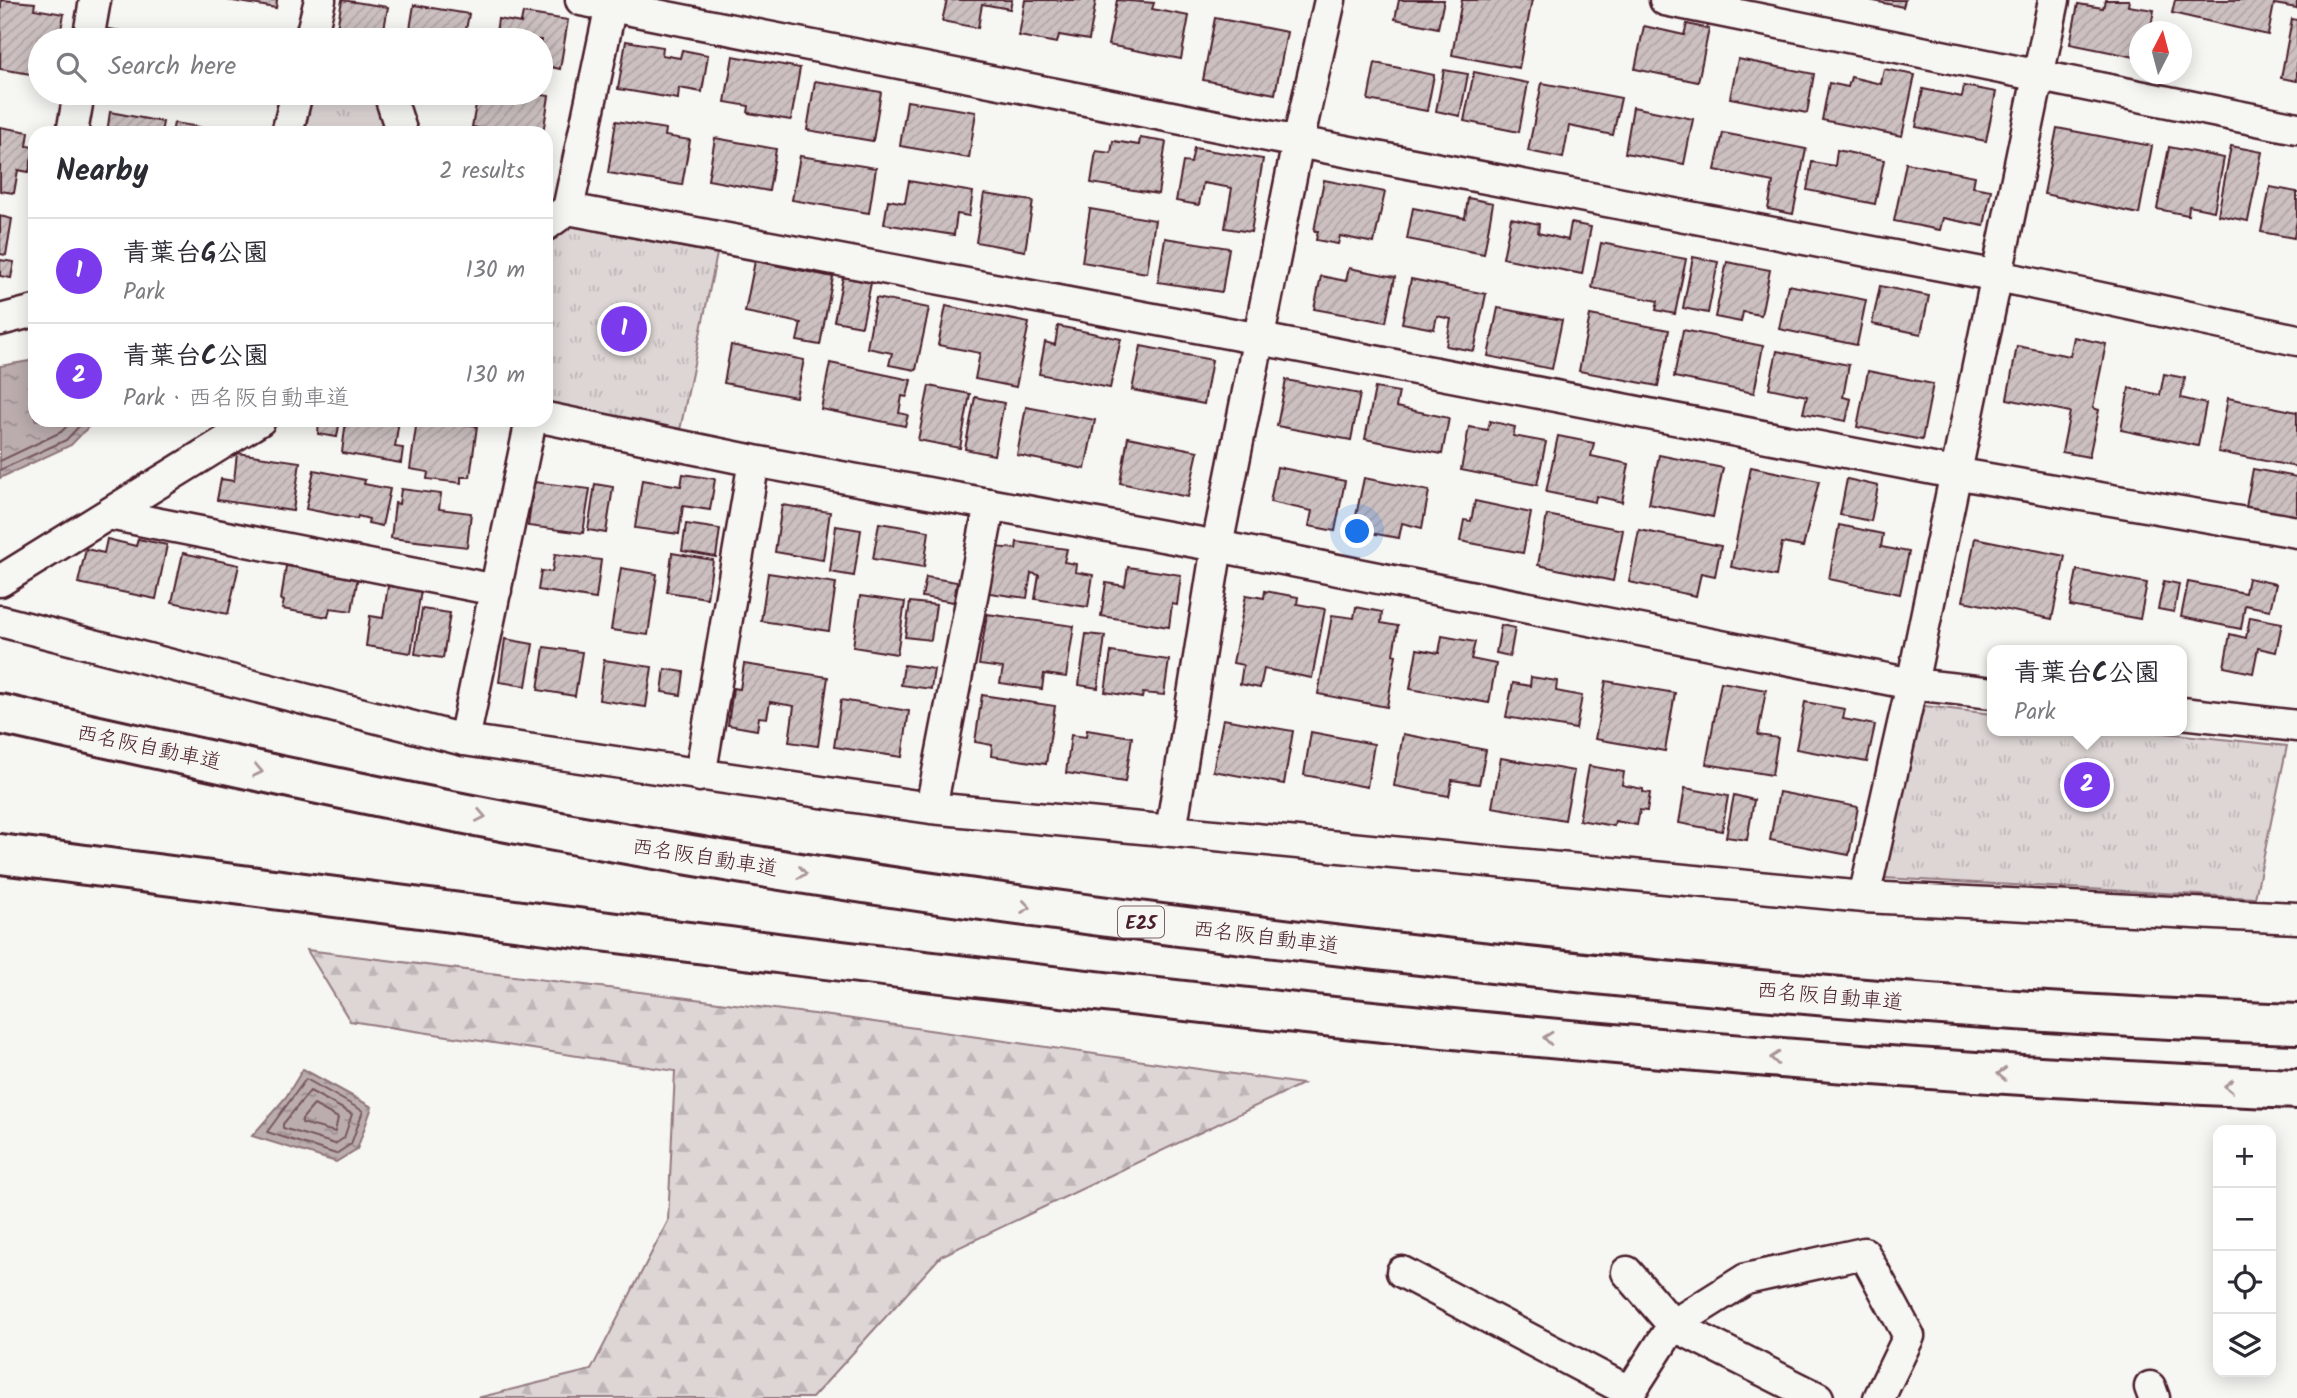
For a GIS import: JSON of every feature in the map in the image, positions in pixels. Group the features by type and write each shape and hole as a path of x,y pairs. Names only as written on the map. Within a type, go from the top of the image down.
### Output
{"highway":[{"name":"西名阪自動車道","path":"0,714 312,783 605,840 831,878 1085,916 1621,978 1891,1002 2183,1021 2297,1024"},
{"path":"0,854 964,977 1589,1042 1885,1067 2297,1089"}],"street":[{"path":"90,28 95,0"},
{"path":"313,28 320,0"},
{"path":"581,0 611,3 1298,142 1998,276 2297,340"},
{"path":"1171,831 1216,546 1298,142 1330,0"},
{"path":"1665,0 2297,128"},
{"path":"1864,897 1912,684 2054,0"},
{"path":"611,3 557,217 1260,339 1954,473 2297,532"},
{"path":"73,126 77,105"},
{"path":"289,126 294,105"},
{"path":"392,105 400,126"},
{"path":"0,320 28,313"},
{"path":"553,419 754,461 1216,546 1912,684 1987,691"},
{"path":"0,581 249,427"},
{"path":"464,740 530,427"},
{"path":"700,776 754,461"},
{"path":"931,808 990,505"},
{"path":"109,514 496,590"},
{"path":"0,621 464,740 931,808 1864,897 2297,918"},
{"path":"2187,714 2297,726"},
{"path":"1402,1272 1628,1395 1672,1325 1746,1279 1864,1253 1909,1336 1879,1398"},
{"path":"1627,1272 1672,1325 1818,1398"}],"green space":[{"path":"309,105 380,105 388,126 307,126"},
{"path":"566,225 717,254 680,430 553,405 553,235"},
{"path":"1925,706 1987,713 1987,736 2187,735 2287,746 2255,898 1883,878 1881,823"},
{"path":"307,950 846,1018 1302,1084 941,1256 812,1398 477,1398 591,1370 668,1221 675,1071 350,1021"}],"water":[{"path":"28,361 28,427 88,427 71,445 0,478 0,366"},
{"path":"303,1069 372,1107 357,1149 336,1162 252,1136 286,1097"}],"building":[{"path":"1,0 35,3 34,9 64,14 61,28 28,28 28,74 0,69"},
{"path":"227,0 277,0 276,8"},
{"path":"342,0 388,7 384,28 337,28"},
{"path":"947,0 1012,0 1010,9 982,4 978,28 942,21"},
{"path":"1025,0 1096,0 1089,40 1059,35 1057,43 1019,36"},
{"path":"1117,0 1154,3 1152,9 1189,16 1181,59 1108,45"},
{"path":"1399,0 1444,0 1438,28 1395,19"},
{"path":"1462,0 1532,0 1519,68 1452,55"},
{"path":"1869,0 1905,0 1903,7"},
{"path":"2105,0 2129,0 2128,6 2154,10 2152,21 2129,21 2129,56 2070,44 2078,4 2103,8"},
{"path":"2175,0 2297,0 2297,8 2274,4 2268,35 2172,13"},
{"path":"414,5 469,14 466,28 410,28"},
{"path":"523,13 568,20 560,69 553,67 553,28 497,28 498,19 521,23"},
{"path":"1215,18 1287,32 1275,94 1203,80"},
{"path":"2292,19 2297,20 2297,81 2281,78"},
{"path":"1687,24 1709,29 1698,82 1635,69 1644,26 1684,35"},
{"path":"626,41 663,47 662,55 680,58 682,50 708,55 702,92 679,88 678,99 618,89"},
{"path":"733,56 800,68 791,120 748,113 749,106 725,102"},
{"path":"1738,59 1814,74 1807,113 1730,98"},
{"path":"1375,63 1434,75 1427,111 1368,100"},
{"path":"1884,69 1915,75 1902,136 1822,120 1829,83 1848,87 1851,77 1881,84"},
{"path":"1444,70 1468,74 1460,116 1436,111"},
{"path":"1474,72 1528,83 1519,132 1464,121"},
{"path":"815,81 881,92 873,141 807,130"},
{"path":"1542,83 1621,98 1613,135 1569,126 1563,158 1528,151"},
{"path":"1964,86 1996,92 1986,141 1916,127 1923,89 1962,97"},
{"path":"907,101 976,112 969,158 900,146"},
{"path":"476,105 548,105 544,126 472,126"},
{"path":"1633,107 1693,119 1684,164 1625,153"},
{"path":"110,112 163,122 162,126 108,126"},
{"path":"616,121 666,129 665,136 690,140 682,185 608,173"},
{"path":"0,127 28,132 28,172 18,170 14,193 0,191"},
{"path":"2057,128 2152,146 2139,214 2044,194"},
{"path":"1723,133 1806,149 1793,214 1768,209 1773,182 1715,170"},
{"path":"715,138 776,149 769,191 708,180"},
{"path":"1140,138 1166,142 1158,194 1091,183 1096,151 1111,153 1113,141 1139,145"},
{"path":"2231,146 2262,152 2248,221 2218,215"},
{"path":"2169,147 2224,158 2214,211 2189,206 2188,215 2157,209"},
{"path":"1194,148 1263,159 1251,232 1225,228 1232,188 1203,183 1199,205 1176,201 1183,162 1191,163"},
{"path":"1837,150 1884,160 1875,204 1807,190 1812,162 1835,166"},
{"path":"800,156 876,168 869,213 792,200"},
{"path":"1906,163 1975,176 1973,187 1991,190 1984,226 1943,218 1940,230 1894,221"},
{"path":"1324,180 1385,192 1374,243 1340,236 1338,244 1316,240 1318,231 1314,231"},
{"path":"909,181 973,192 969,216 957,214 954,235 884,224 888,200 905,203"},
{"path":"2270,187 2297,192 2294,238 2261,232"},
{"path":"984,194 1033,201 1025,251 976,242"},
{"path":"1468,198 1493,203 1484,254 1407,239 1413,208 1465,218"},
{"path":"1090,209 1155,220 1147,273 1082,262"},
{"path":"0,216 12,219 6,255 0,254"},
{"path":"1511,218 1539,224 1538,233 1568,240 1571,223 1591,227 1582,274 1503,258"},
{"path":"1165,238 1229,248 1222,292 1158,282"},
{"path":"1601,243 1686,259 1675,314 1656,310 1658,301 1592,288"},
{"path":"1693,257 1718,262 1708,313 1683,308"},
{"path":"0,260 14,262 11,278 0,276"},
{"path":"755,261 833,277 820,345 797,341 801,323 745,312"},
{"path":"1727,262 1770,270 1761,315 1743,312 1741,322 1715,317"},
{"path":"1349,268 1395,277 1386,322 1314,309 1321,276 1346,281"},
{"path":"843,277 871,283 862,326 834,321"},
{"path":"1411,279 1486,294 1474,351 1446,346 1451,319 1437,316 1434,329 1402,323"},
{"path":"1788,285 1866,300 1857,345 1779,329"},
{"path":"1880,286 1929,296 1921,334 1872,324"},
{"path":"876,298 929,308 916,370 889,365 892,353 867,348"},
{"path":"946,306 1029,323 1016,387 975,379 980,353 938,345"},
{"path":"1498,308 1562,320 1552,369 1488,356"},
{"path":"1590,315 1669,330 1658,386 1579,371"},
{"path":"1058,326 1121,339 1110,388 1039,374 1045,342 1055,345"},
{"path":"1683,330 1763,346 1754,393 1674,377"},
{"path":"2074,337 2106,344 2093,408 2099,410 2089,457 2062,452 2070,412 2007,399 2017,346 2070,356"},
{"path":"731,345 804,360 796,397 724,383"},
{"path":"1141,346 1212,360 1204,404 1132,390"},
{"path":"1777,351 1849,365 1843,397 1851,399 1846,421 1803,413 1807,396 1769,388"},
{"path":"830,363 911,380 907,397 902,396 899,413 908,415 905,426 821,409"},
{"path":"1868,371 1933,384 1922,440 1857,427"},
{"path":"2164,374 2185,378 2181,398 2206,404 2198,446 2121,430 2129,388 2160,395"},
{"path":"1286,380 1360,394 1351,440 1277,426"},
{"path":"929,386 970,394 960,448 918,440"},
{"path":"1375,388 1399,392 1396,407 1449,418 1442,454 1365,439"},
{"path":"975,397 1004,403 994,455 965,449"},
{"path":"2228,398 2297,412 2297,467 2218,452"},
{"path":"1026,407 1095,420 1085,469 1017,455"},
{"path":"1490,421 1515,427 1513,436 1546,442 1537,485 1461,470 1469,427 1488,430"},
{"path":"318,427 339,427 337,437 318,434"},
{"path":"345,427 398,427 395,447 403,448 401,463 342,453"},
{"path":"416,427 477,427 470,477 461,477 461,483 427,479 428,472 410,469"},
{"path":"1558,436 1594,443 1591,456 1629,464 1622,502 1596,496 1595,502 1546,492"},
{"path":"1128,437 1198,451 1188,497 1120,483"},
{"path":"237,453 300,462 293,511 217,500 221,479 234,481"},
{"path":"1659,455 1723,468 1713,517 1649,504"},
{"path":"1277,467 1345,481 1335,531 1309,526 1312,511 1270,502"},
{"path":"1751,467 1819,481 1803,547 1782,543 1776,576 1731,567"},
{"path":"2253,469 2297,477 2297,516 2246,507"},
{"path":"314,470 365,480 364,484 390,489 382,526 368,523 369,519 358,516 357,519 306,509"},
{"path":"683,474 715,479 710,510 683,506 679,534 635,528 642,480 681,486"},
{"path":"1364,478 1429,491 1422,528 1402,523 1399,538 1353,530"},
{"path":"1847,479 1878,486 1871,521 1840,515"},
{"path":"534,482 590,489 583,533 528,526"},
{"path":"595,484 613,487 606,533 588,530"},
{"path":"401,489 441,494 439,509 471,513 467,547 391,538 395,503 399,504"},
{"path":"1475,501 1531,513 1523,553 1460,541 1464,520 1471,521"},
{"path":"782,505 830,512 823,560 775,552"},
{"path":"1547,515 1623,530 1613,581 1538,565"},
{"path":"879,523 929,531 924,567 873,559"},
{"path":"686,524 720,529 716,557 682,551"},
{"path":"1839,525 1883,534 1881,547 1909,552 1900,594 1829,579"},
{"path":"836,526 861,530 854,576 830,572"},
{"path":"1639,530 1721,546 1715,576 1701,573 1696,596 1629,582"},
{"path":"1975,538 2065,556 2052,619 1963,601"},
{"path":"107,539 136,546 138,539 167,545 156,599 78,583 86,549 104,553"},
{"path":"1017,542 1067,549 1064,562 1076,564 1075,572 1093,575 1088,607 1035,599 1039,575 1031,573 1027,598 989,593 996,547 1016,549"},
{"path":"183,553 239,565 228,614 172,602"},
{"path":"672,553 713,560 707,598 667,592"},
{"path":"555,554 601,560 596,599 538,590 541,571 552,572"},
{"path":"286,566 358,576 352,611 330,608 328,617 282,609"},
{"path":"1128,567 1181,575 1177,605 1172,604 1169,627 1101,616 1106,583 1125,586"},
{"path":"621,568 657,574 648,635 611,630"},
{"path":"2077,570 2147,583 2140,619 2070,606"},
{"path":"768,573 836,583 829,631 761,621"},
{"path":"926,577 957,582 954,602 922,597"},
{"path":"2248,578 2276,584 2270,610 2245,605 2241,629 2181,617 2188,582 2245,593"},
{"path":"2164,581 2179,584 2174,612 2158,609"},
{"path":"388,586 421,590 411,653 366,646 370,616 383,618"},
{"path":"1265,591 1298,597 1297,604 1325,609 1312,678 1264,669 1260,688 1240,684 1243,665 1233,663 1246,595 1264,598"},
{"path":"860,596 905,602 897,654 853,647"},
{"path":"910,602 936,605 931,640 905,637"},
{"path":"1356,607 1382,612 1381,623 1398,626 1387,707 1318,694 1332,615 1354,618"},
{"path":"422,609 450,613 443,658 415,654"},
{"path":"987,614 1074,626 1066,677 1044,674 1042,689 1000,683 1003,668 979,665"},
{"path":"2250,617 2282,623 2276,652 2258,648 2253,673 2224,667 2230,634 2246,638"},
{"path":"1501,625 1515,628 1510,656 1496,653"},
{"path":"1086,634 1105,636 1098,688 1079,685"},
{"path":"1442,636 1475,642 1471,659 1496,664 1489,703 1410,689 1417,649 1439,653"},
{"path":"505,639 533,644 526,686 499,682"},
{"path":"544,647 582,652 575,696 538,690"},
{"path":"1111,652 1169,660 1164,695 1143,693 1142,698 1105,692"},
{"path":"604,660 652,667 646,707 599,700"},
{"path":"744,664 828,677 818,746 789,742 794,706 770,702 767,718 759,717 757,730 728,725 733,688 740,689"},
{"path":"904,665 934,669 931,689 901,685"},
{"path":"665,669 684,672 681,695 662,692"},
{"path":"1531,677 1557,681 1556,691 1582,696 1576,729 1506,717 1513,683 1530,686"},
{"path":"1606,681 1675,693 1665,751 1595,739"},
{"path":"1721,682 1766,690 1758,735 1778,738 1772,775 1706,764"},
{"path":"982,695 1055,706 1046,764 991,756 992,745 975,742"},
{"path":"841,700 909,711 902,757 834,747"},
{"path":"1805,702 1845,709 1843,719 1875,725 1867,762 1796,749"},
{"path":"1223,719 1293,731 1284,784 1213,771"},
{"path":"1087,730 1132,737 1125,782 1066,773 1071,735 1086,737"},
{"path":"1311,732 1374,744 1367,787 1304,775"},
{"path":"1403,734 1486,750 1479,784 1452,780 1449,796 1394,786"},
{"path":"1501,758 1574,771 1565,820 1492,807"},
{"path":"1589,766 1624,772 1622,785 1650,793 1647,811 1640,810 1637,825 1615,821 1614,826 1579,820"},
{"path":"1685,788 1728,796 1722,831 1679,823"},
{"path":"1779,792 1858,807 1849,855 1770,840"},
{"path":"1734,795 1754,800 1747,840 1726,837"}],"place":[{"name":"青葉台G公園","path":"624,329"},
{"name":"青葉台C公園","path":"2087,785"}]}
